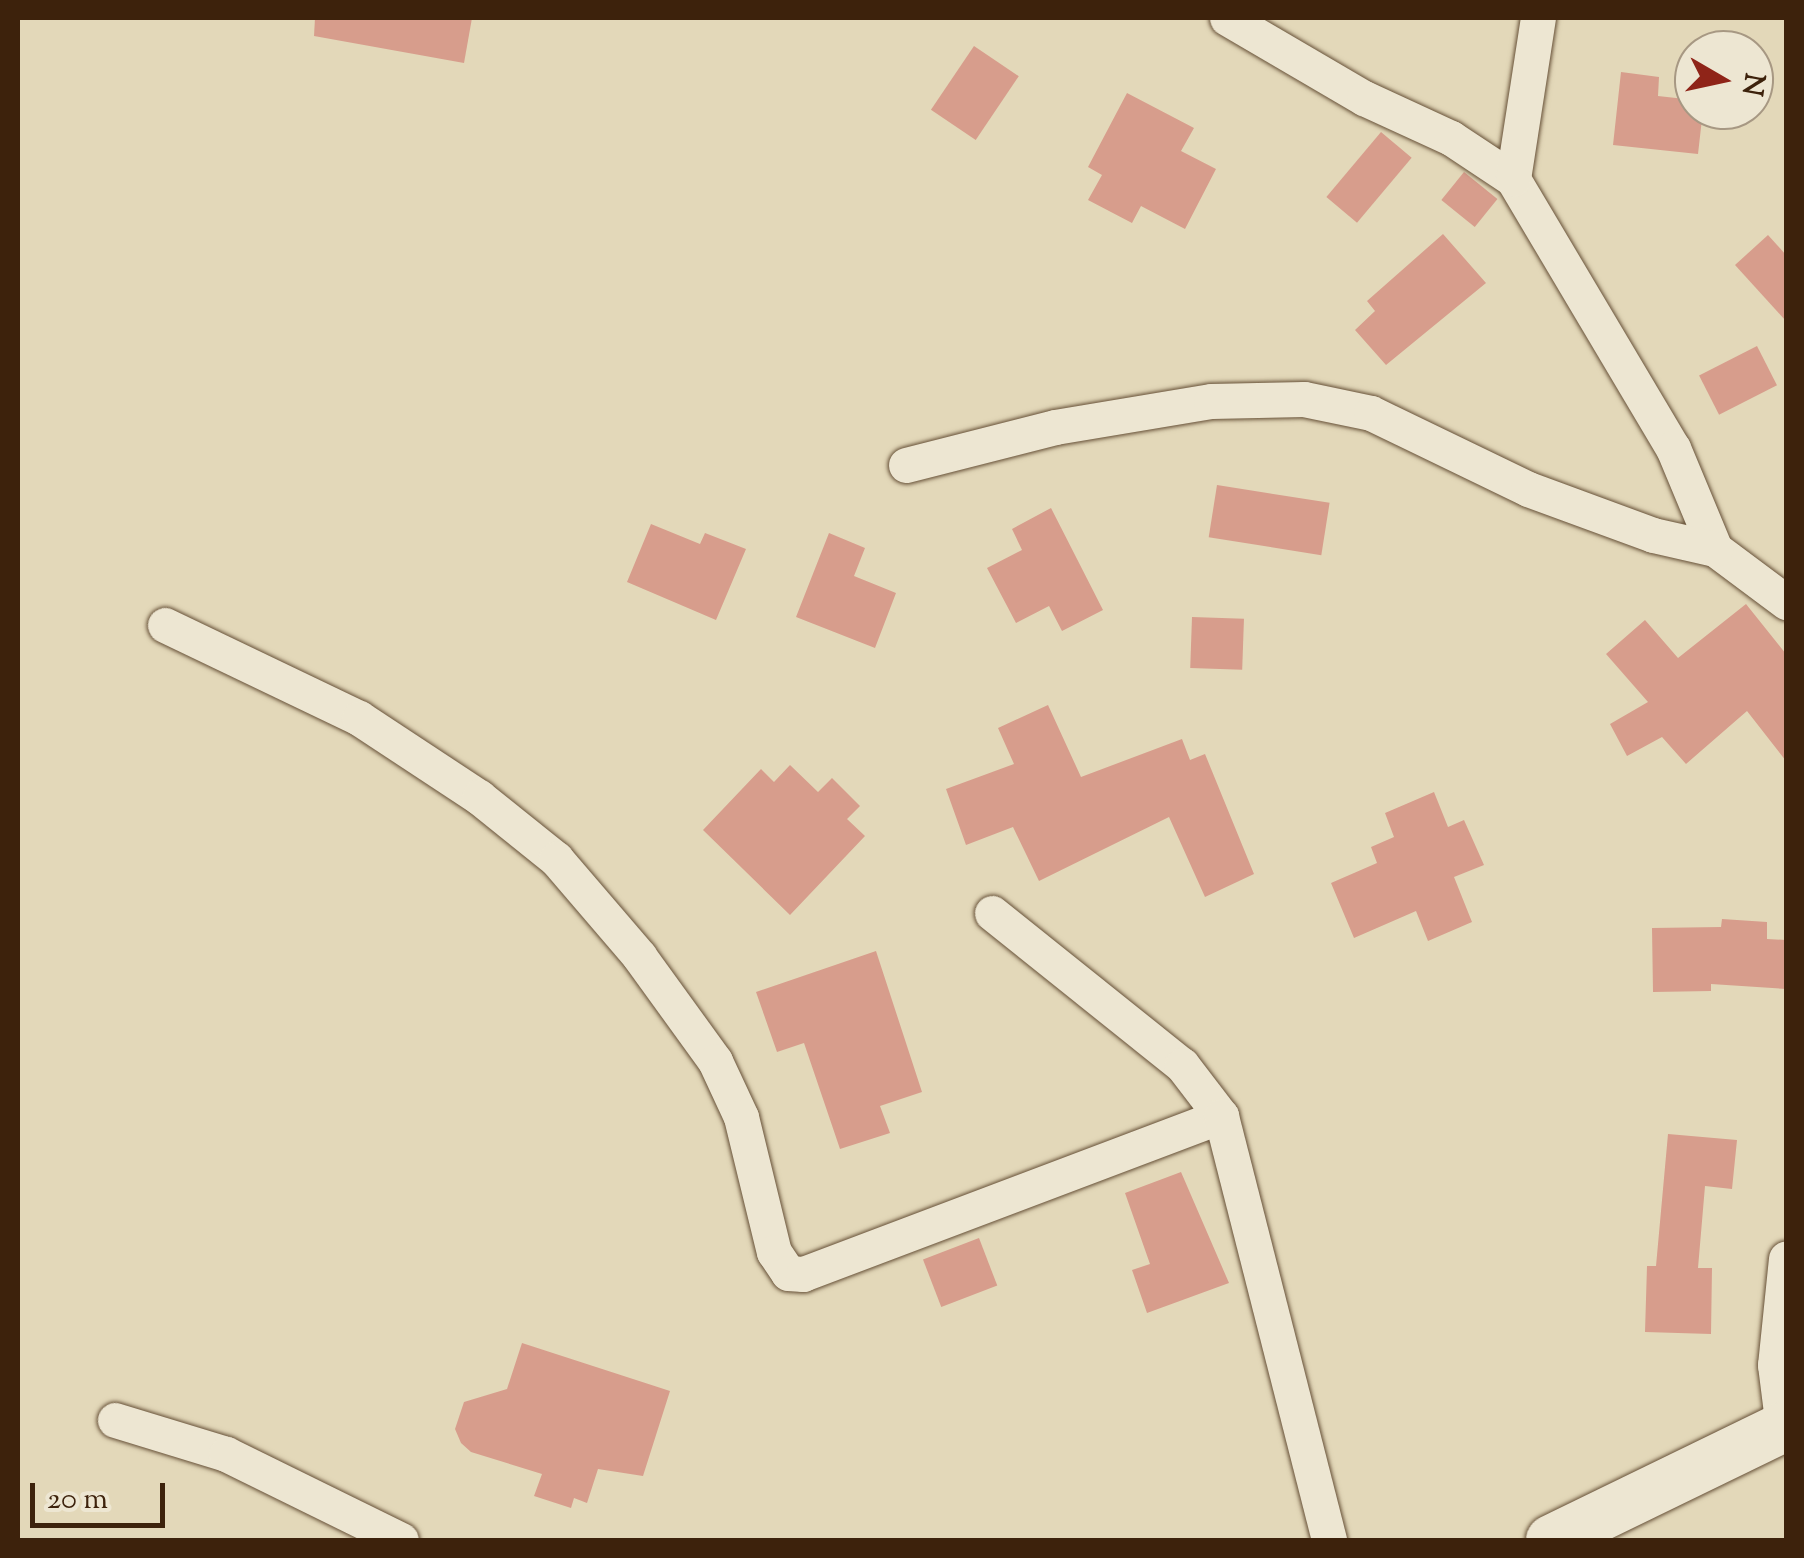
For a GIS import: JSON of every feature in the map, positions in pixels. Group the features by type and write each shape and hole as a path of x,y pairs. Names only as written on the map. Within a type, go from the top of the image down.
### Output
{"main road":[{"path":"1550,1540 1785,1427"}],"street":[{"path":"1227,18 1514,180 1673,448 1715,549"},
{"path":"1514,180 1538,18"},
{"path":"906,465 1056,427 1211,401 1304,398 1371,413 1528,489 1653,534 1715,549 1786,602"},
{"path":"165,625 358,718 479,797 556,858 639,956 715,1060 740,1117 774,1252 788,1274 803,1274 1221,1116"},
{"path":"992,913 1182,1066 1221,1116 1329,1540"},
{"path":"1785,1427 1775,1365 1786,1259"},
{"path":"115,1420 226,1454 401,1540"}],"building":[{"path":"315,18 472,18 464,63 314,36"},
{"path":"974,46 1019,76 976,140 931,110"},
{"path":"1621,72 1659,77 1658,96 1674,98 1674,130 1701,130 1698,154 1613,145"},
{"path":"1127,93 1194,128 1181,151 1216,169 1185,229 1141,206 1132,223 1088,200 1102,175 1088,167"},
{"path":"1381,132 1412,158 1357,223 1326,197"},
{"path":"1464,172 1497,199 1475,227 1441,200"},
{"path":"1443,234 1486,283 1386,365 1355,330 1375,311 1367,301"},
{"path":"1768,235 1786,255 1786,321 1735,265"},
{"path":"1757,346 1777,385 1719,415 1699,376"},
{"path":"1217,485 1330,503 1321,555 1209,537"},
{"path":"1051,508 1103,610 1062,631 1049,606 1016,623 987,568 1022,550 1012,529"},
{"path":"651,524 700,544 705,533 746,549 716,620 627,582"},
{"path":"829,533 865,548 854,576 896,593 875,648 796,617"},
{"path":"1746,604 1786,654 1786,761 1747,711 1686,764 1662,737 1627,756 1610,724 1648,702 1606,654 1645,620 1678,658"},
{"path":"1192,617 1244,619 1242,670 1190,668"},
{"path":"1048,705 1081,777 1182,739 1190,760 1205,754 1254,874 1205,897 1169,817 1039,881 1013,827 966,845 946,789 1014,764 998,728"},
{"path":"790,765 818,792 832,778 860,806 847,819 865,836 790,915 703,830 761,769 774,782"},
{"path":"1434,792 1448,827 1464,820 1484,865 1454,877 1472,922 1428,941 1416,911 1354,938 1331,883 1377,863 1371,847 1394,837 1385,813"},
{"path":"1722,919 1767,922 1767,939 1786,940 1786,989 1711,984 1711,991 1653,992 1652,928 1721,927"},
{"path":"876,951 922,1092 880,1106 890,1133 840,1149 804,1043 777,1052 756,992"},
{"path":"1668,1134 1737,1140 1732,1189 1705,1186 1698,1268 1712,1268 1711,1334 1645,1332 1647,1266 1656,1266"},
{"path":"1181,1172 1229,1283 1147,1313 1132,1270 1150,1264 1125,1193"},
{"path":"979,1238 997,1286 941,1307 923,1260"},
{"path":"522,1343 670,1391 643,1476 598,1469 587,1503 574,1498 571,1508 534,1496 542,1474 471,1452 461,1443 455,1429 464,1402 507,1389"}]}
